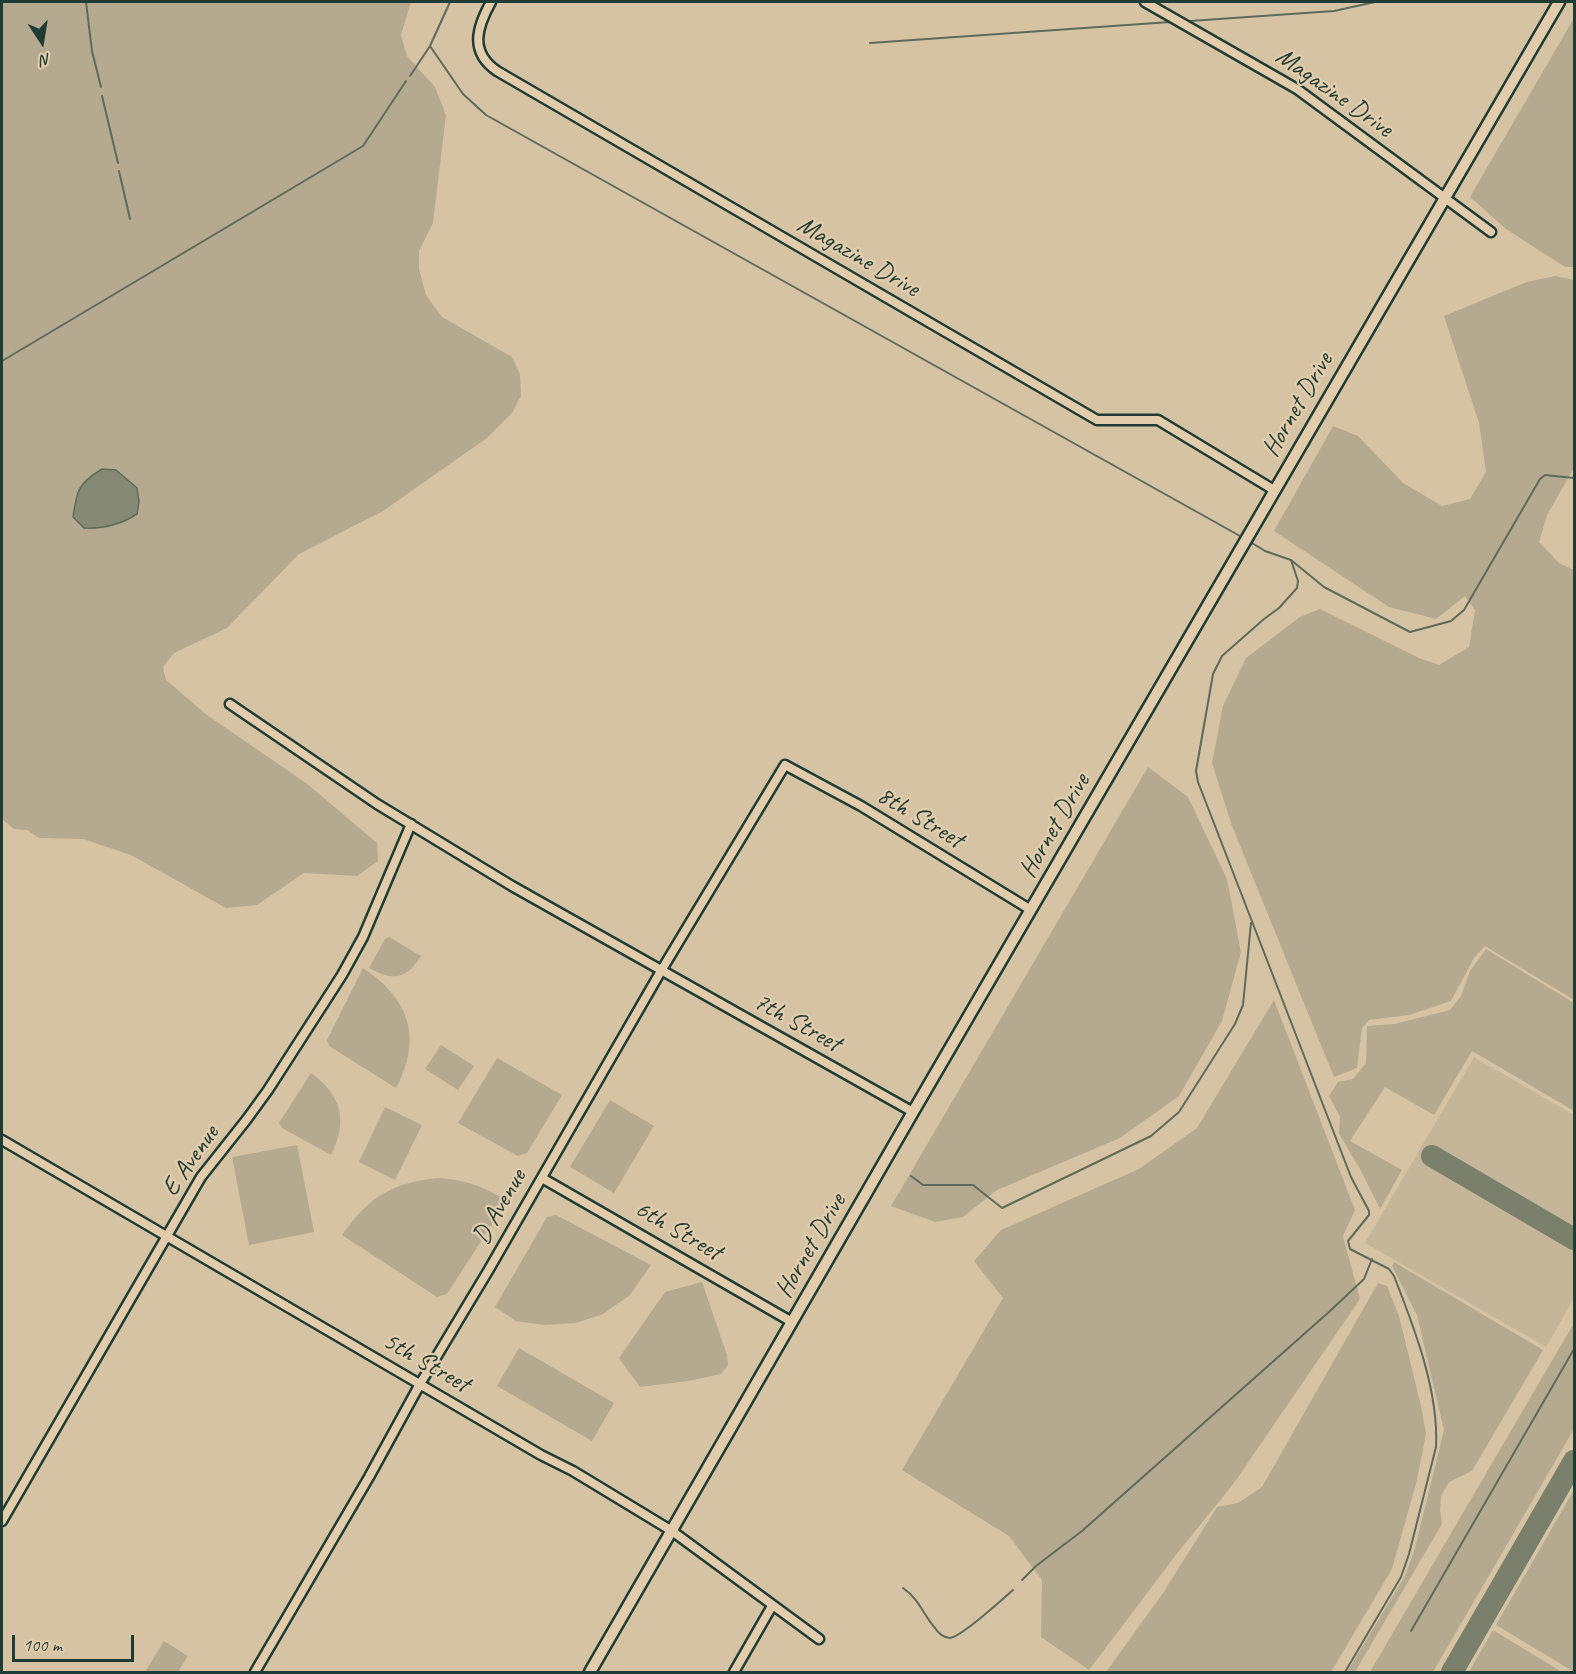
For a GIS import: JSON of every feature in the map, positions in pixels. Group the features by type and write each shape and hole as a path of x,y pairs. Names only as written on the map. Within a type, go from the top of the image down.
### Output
{"main road":[{"name":"Hornet Drive","path":"590,1672 1559,2"}],"street":[{"name":"Magazine Drive","path":"491,2 482,17 477,42 479,52 486,63 497,71 1096,420 1158,420 1274,490"},
{"name":"Magazine Drive","path":"1145,2 1297,89 1491,232"},
{"name":"7th Street","path":"230,704 377,804 512,886 913,1112"},
{"name":"8th Street","path":"785,765 861,806 1031,910"},
{"name":"D Avenue","path":"255,1672 661,971 785,765"},
{"name":"E Avenue","path":"2,1521 201,1177 248,1119 342,975 363,937 411,824"},
{"name":"5th Street","path":"2,1140 541,1455 573,1471 672,1531 819,1639"},
{"name":"6th Street","path":"542,1178 792,1322"},
{"path":"734,1672 772,1606"}],"shaded area":[{"path":"2,2 411,2 401,35 407,56 435,87 446,115 433,223 419,251 419,269 426,295 442,317 512,357 520,374 521,396 512,413 487,438 383,511 299,554 227,628 174,653 163,667 166,680 207,715 306,783 377,843 378,861 357,876 304,873 257,905 226,908 131,855 83,839 39,838 27,830 14,829 2,819"},
{"path":"1574,18 1574,267 1565,267 1506,229 1470,197"},
{"path":"1555,276 1574,280 1574,468 1547,515 1539,542 1559,563 1574,570 1574,1000 1485,946 1474,958 1451,1001 1409,1015 1369,1020 1362,1028 1357,1068 1334,1077 1232,826 1212,763 1223,706 1246,658 1300,617 1320,609 1419,658 1439,665 1469,647 1475,610 1465,596 1436,619 1389,607 1274,531 1333,426 1358,436 1403,483 1442,506 1470,499 1486,472 1479,423 1444,316 1527,282"},
{"path":"102,469 116,470 137,488 139,502 137,514 112,526 84,528 73,517 78,493 83,483"},
{"path":"1148,767 1188,797 1227,879 1241,952 1222,1021 1179,1096 1120,1138 997,1190 963,1217 935,1222 891,1206"},
{"path":"389,937 421,956 410,970 398,976 385,975 369,968 385,939"},
{"path":"1486,949 1574,1003 1574,1111 1472,1051 1434,1115 1385,1087 1350,1141 1402,1170 1380,1209 1339,1134 1340,1117 1329,1096 1338,1082 1353,1079 1366,1063 1367,1026 1394,1024 1450,1010 1461,996 1470,971"},
{"path":"363,968 391,992 407,1020 410,1036 409,1052 396,1088 329,1046 327,1040"},
{"path":"1274,1000 1355,1210 1343,1236 1360,1299 1234,1483 1175,1556 1089,1670 1041,1637 1042,1580 1009,1536 902,1470 1003,1298 974,1261 1001,1230 1139,1169 1197,1128"},
{"path":"441,1045 474,1066 458,1090 425,1069"},
{"path":"1474,1057 1574,1115 1574,1298 1546,1347 1365,1243"},
{"path":"497,1058 562,1095 527,1153 518,1156 458,1123"},
{"path":"311,1073 330,1090 339,1110 339,1131 331,1155 282,1128 279,1123"},
{"path":"610,1100 654,1126 614,1193 570,1167"},
{"path":"385,1107 422,1125 395,1180 359,1162"},
{"path":"297,1145 314,1232 249,1245 232,1157"},
{"path":"438,1178 474,1185 507,1201 447,1294 437,1297 342,1235 362,1211 382,1194 421,1180"},
{"path":"556,1215 651,1265 630,1295 603,1314 576,1323 544,1325 516,1321 495,1307 547,1217"},
{"path":"1394,1262 1543,1350 1472,1471 1449,1482 1441,1496 1442,1524 1355,1672 1347,1672 1405,1576 1415,1548 1444,1430 1417,1315 1392,1266"},
{"path":"702,1282 727,1355 728,1365 721,1374 640,1387 619,1358 665,1292"},
{"path":"1378,1283 1387,1286 1399,1316 1426,1433 1417,1480 1392,1569 1331,1672 1106,1672 1163,1593 1217,1507 1238,1503 1262,1487"},
{"path":"1574,1323 1574,1429 1433,1672 1370,1672"},
{"path":"519,1348 614,1403 592,1441 497,1386"},
{"path":"1574,1490 1574,1672 1496,1625"},
{"path":"1493,1630 1562,1672 1469,1672"},
{"path":"164,1641 188,1656 178,1672 145,1672"}],"waterway":[{"path":"86,2 92,51 101,87"},
{"path":"410,76 430,46 450,2"},
{"path":"1190,21 1334,11 1375,2"},
{"path":"870,43 1170,22"},
{"path":"430,46 463,94 486,115 1240,536"},
{"path":"2,361 363,146 406,81"},
{"path":"102,96 118,163"},
{"path":"119,171 130,219"},
{"path":"1252,543 1265,551 1291,560 1324,587 1410,632 1451,621 1464,610 1540,479 1545,475 1574,478"},
{"path":"1291,560 1298,581 1297,588 1279,608 1222,656 1213,674 1196,771 1198,782 1351,1177 1369,1211 1369,1215 1348,1241 1350,1249 1389,1269 1394,1276 1424,1360 1434,1404 1436,1447 1409,1554 1401,1577 1345,1672"},
{"path":"911,1176 923,1185 973,1185 1002,1208 1151,1136 1179,1112 1235,1024 1243,1005 1251,923"},
{"path":"1022,1580 1036,1566 1082,1531 1330,1311 1364,1279 1372,1259"},
{"path":"1411,1631 1574,1349"},
{"path":"903,1588 917,1602 938,1632 950,1638 972,1625 1013,1590"}],"taxiway":[{"path":"1432,1156 1574,1239"},
{"path":"1452,1672 1574,1461"}]}
